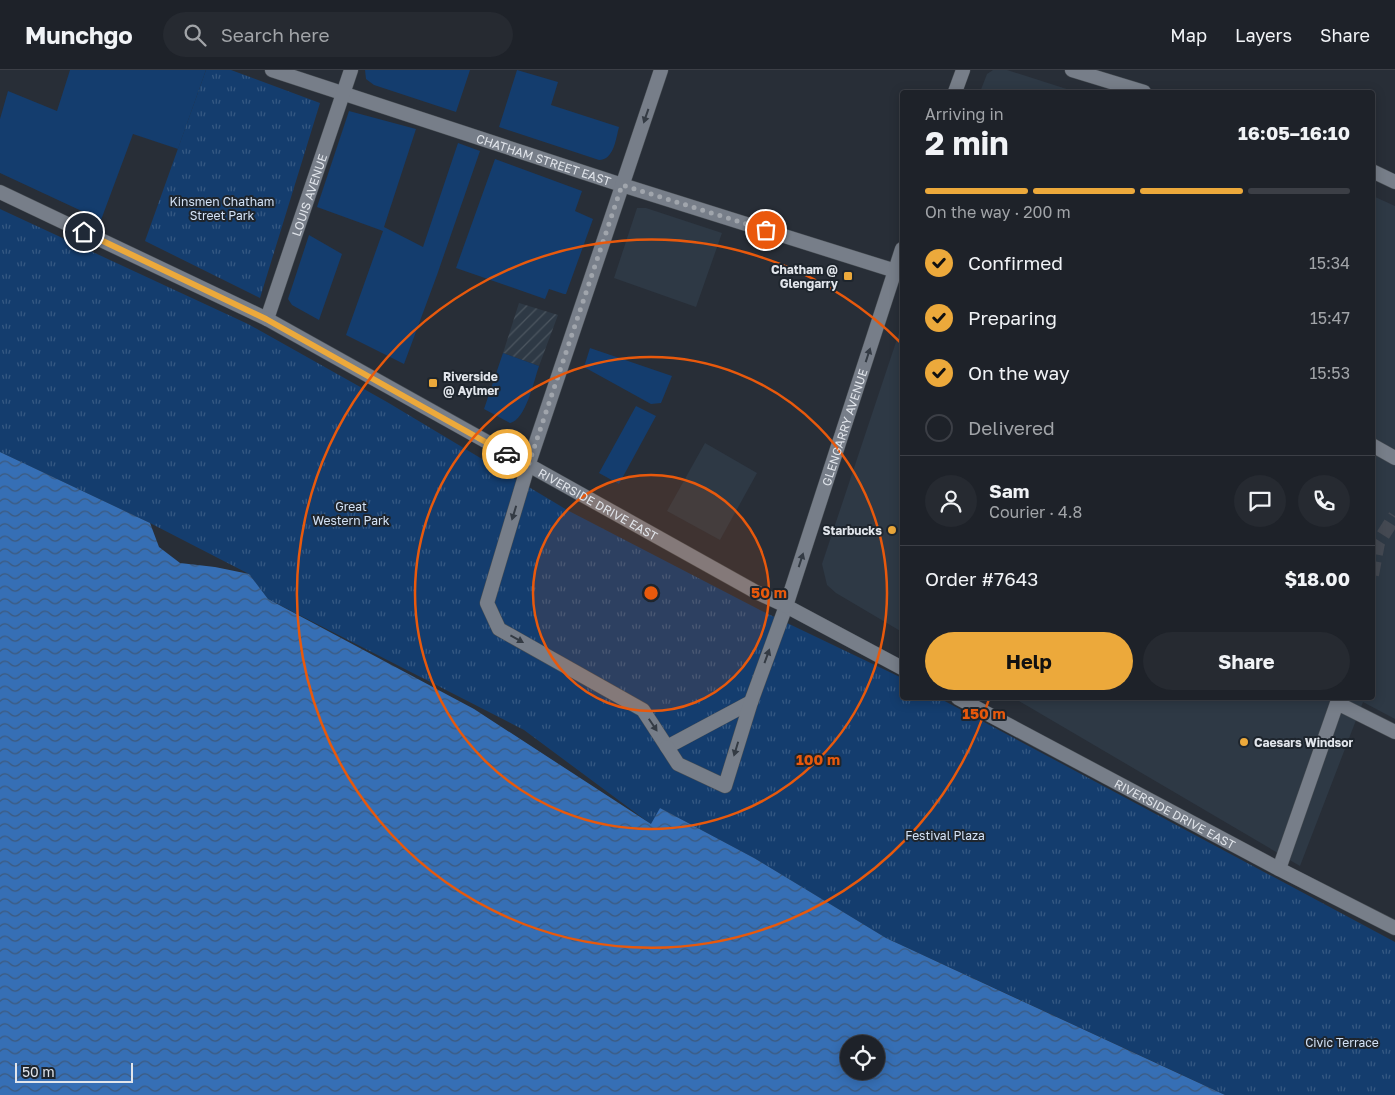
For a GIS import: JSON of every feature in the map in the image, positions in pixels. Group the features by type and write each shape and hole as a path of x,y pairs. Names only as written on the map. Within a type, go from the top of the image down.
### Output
{"main road":[{"name":"CHATHAM STREET EAST","path":"272,70 622,185 899,272"},
{"name":"LOUIS AVENUE","path":"266,319 351,70"},
{"path":"661,70 528,466 486,603 499,628 643,710 667,746 751,702"},
{"path":"956,90 963,70"},
{"path":"1072,70 1137,90"},
{"path":"1375,172 1395,182"},
{"name":"RIVERSIDE DRIVE EAST","path":"0,192 266,319 756,592 900,667"},
{"name":"GLENGARRY AVENUE","path":"667,746 678,764 725,786 751,702 786,606 899,272"},
{"path":"1375,447 1395,458"},
{"name":"RIVERSIDE DRIVE EAST","path":"962,700 1279,869 1395,928"},
{"path":"1279,869 1337,703 1395,732"}],"shaded area":[{"path":"993,70 1007,70 1070,90 981,90 987,74"},
{"name":"Caesars Windsor","path":"1375,197 1395,206 1395,719 1363,702 1300,866 1017,700 1375,700"},
{"path":"637,208 646,208 722,233 696,307 614,278"},
{"path":"519,303 558,315 539,366 503,353"},
{"path":"900,330 900,631 836,593 827,585 822,564"},
{"path":"705,443 757,473 720,540 667,511"}],"green space":[{"path":"70,70 206,70 178,149 133,134 101,220 0,173 0,119 8,91 57,111"},
{"name":"Kinsmen Chatham Street Park","path":"206,70 231,70 320,103 260,298 145,241"},
{"path":"365,70 470,70 456,112 374,85 366,79"},
{"path":"517,70 558,82 551,105 619,127 614,148 608,156 599,160 499,127"},
{"path":"349,111 416,129 384,227 423,247 458,143 480,151 404,364 346,335 383,231 317,207"},
{"path":"495,159 582,191 575,211 593,219 566,294 549,289 545,299 456,268"},
{"path":"0,209 248,324 387,402 567,510 760,610 900,677 900,700 943,700 1395,942 1395,1095 1225,1095 886,938 754,858 660,808 652,825 524,730 268,599 249,574 150,523 0,452"},
{"path":"309,235 342,254 319,320 292,305 288,299"},
{"path":"590,348 672,376 661,403 651,404 584,367"},
{"path":"503,353 539,366 521,415 510,423 484,409"},
{"path":"636,406 656,416 619,484 599,473"}],"water":[{"path":"0,452 150,523 159,547 180,563 215,567 249,574 268,599 474,709 651,824 660,808 754,858 886,938 1225,1095 0,1095"}],"tunnel":[{"path":"1375,559 1378,543 1395,516"}],"way so far":[{"path":"507,454 528,466 622,185 766,230"}],"place":[{"name":"Chatham @ Glengarry","path":"848,276"},
{"name":"Riverside @ Aylmer","path":"433,383"},
{"name":"Starbucks","path":"892,530"},
{"name":"Caesars Windsor","path":"1244,742"}],"route":[{"path":"84,232 266,319 507,454"}],"park label":[{"name":"Great Western Park","path":"351,513"},
{"name":"Festival Plaza","path":"945,835"},
{"name":"Civic Terrace","path":"1342,1042"}]}
